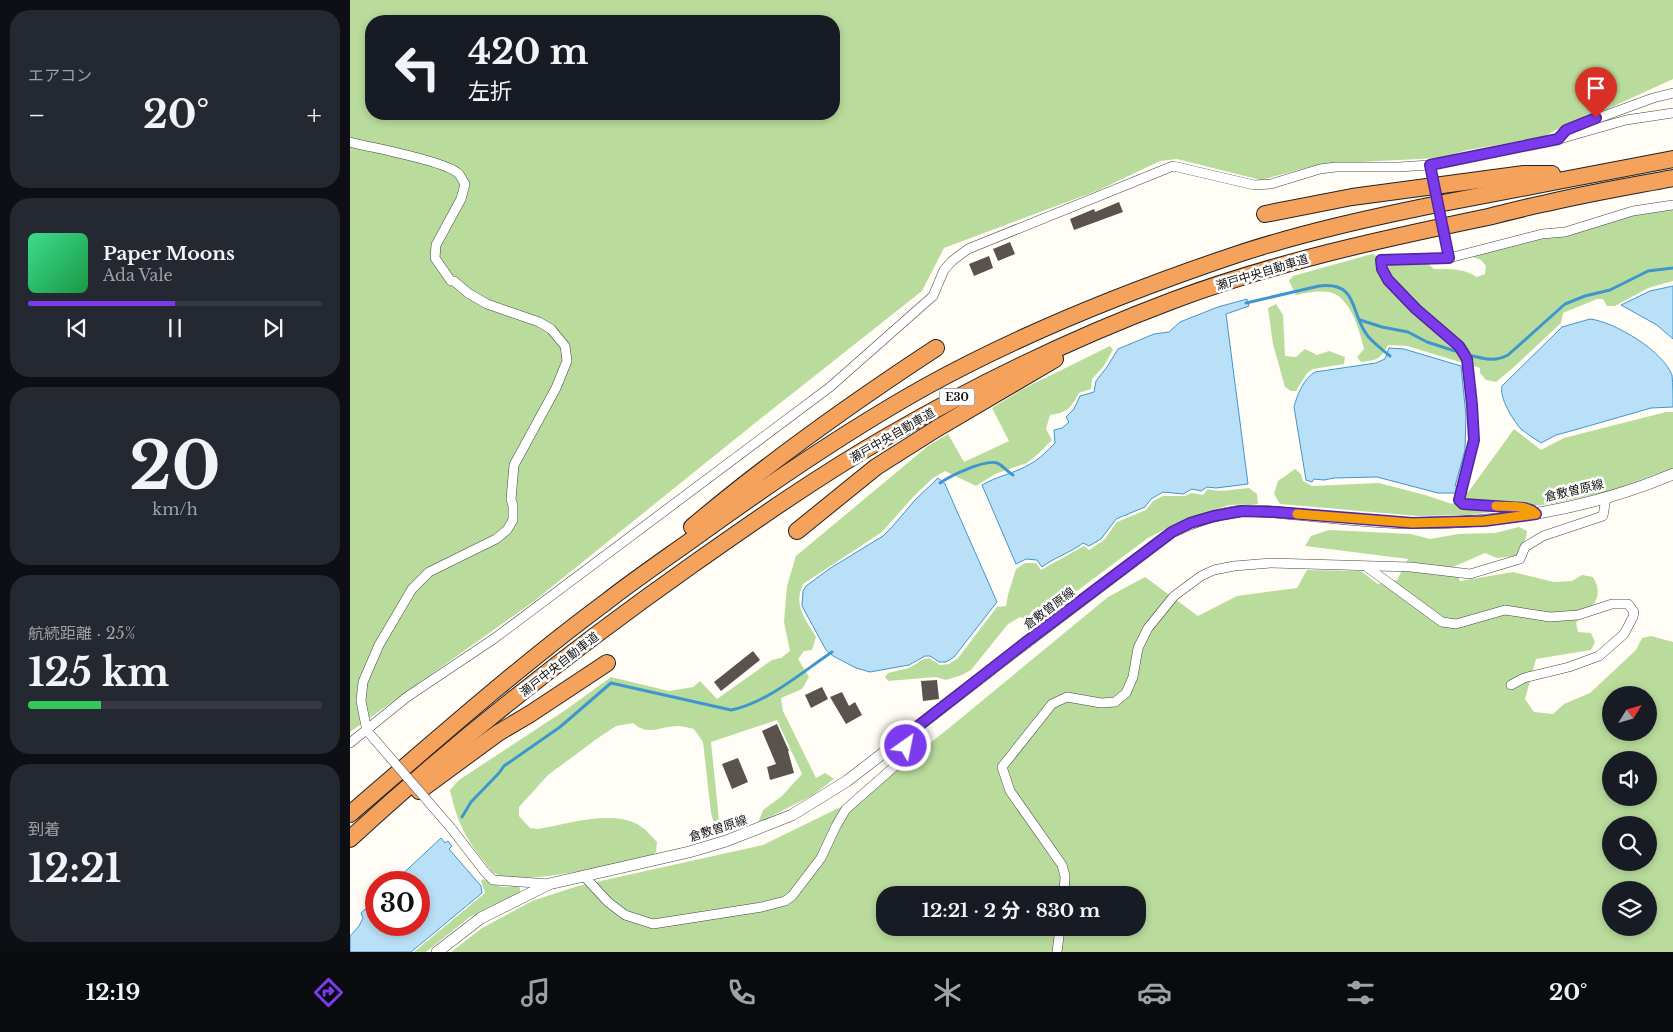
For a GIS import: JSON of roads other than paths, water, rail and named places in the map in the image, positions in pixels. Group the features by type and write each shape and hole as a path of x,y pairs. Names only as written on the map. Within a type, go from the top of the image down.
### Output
{"highway":[{"name":"瀬戸中央自動車道","path":"350,814 538,655 605,602 747,500 829,445 925,387 970,363 1070,317 1166,279 1280,242 1361,220 1673,159"},
{"path":"1265,214 1352,197 1524,174 1580,176"},
{"name":"瀬戸中央自動車道","path":"350,839 378,813 544,675 621,616 825,474 885,437 967,391 1122,320 1178,298 1241,278 1366,242 1673,178"},
{"path":"798,531 876,467 936,428 1122,320"},
{"path":"605,602 728,497 830,421 936,348"},
{"path":"378,813 410,797 498,733 607,663"}],"street":[{"path":"1558,139 1566,130 1653,98 1673,93"},
{"path":"350,743 408,697 495,638 830,387 933,296 944,270 952,261 968,249 1174,166 1254,184 1271,184 1320,169 1336,167 1430,165 1558,139 1626,120 1673,113"},
{"path":"350,142 441,165 458,174 465,184 462,199 436,245 435,258 451,281 454,281 468,293 487,304 539,322 551,329 565,346 567,361 556,388 514,465 511,499 513,520 507,530 496,539 429,572 412,589 379,645 363,682 361,701 367,731 451,828 493,880 549,884"},
{"path":"1430,165 1448,255"},
{"path":"1536,514 1524,508 1463,504 1459,500 1474,440 1467,359 1459,346 1416,309 1388,280 1382,269 1381,260 1448,255 1542,234 1565,232 1633,211 1673,204"},
{"name":"倉敷曽原線","path":"437,952 481,918 549,884 689,852 726,841 792,815 847,781 1165,538 1190,523 1242,511 1412,523 1484,521 1536,514 1606,498 1673,474"},
{"path":"1064,886 1065,876 1062,865 1010,791 1002,767 1052,704 1067,697 1101,703 1115,702 1126,693 1133,678 1138,648 1148,628 1174,596 1201,576 1214,570 1234,566 1271,563 1411,568 1470,574 1520,559 1525,547 1543,536 1603,516 1606,498"},
{"path":"1366,566 1442,622 1456,624 1505,610 1550,617 1578,615 1612,604 1628,604 1634,612 1624,634 1599,656 1569,667 1524,678 1511,685"},
{"path":"584,876 608,902 625,915 653,924 762,907 786,900 792,896 821,858 846,809 895,766 906,746 908,734"},
{"path":"1057,952 1059,936"}],"water":[{"path":"1673,286 1673,339 1657,325 1621,305 1650,291"},
{"path":"1247,299 1249,306 1226,314 1248,484 1216,488 1207,487 1201,491 1192,489 1183,494 1163,492 1151,499 1145,507 1116,519 1101,539 1089,546 1083,543 1042,567 1037,560 1026,559 1016,564 982,485 1025,467 1037,460 1055,443 1054,430 1062,428 1069,422 1066,417 1074,409 1080,396 1094,392 1096,381 1118,349 1154,334 1169,332 1180,322 1218,307"},
{"path":"1590,319 1600,321 1625,332 1659,357 1672,375 1673,407 1651,408 1556,435 1541,443 1521,429 1514,420 1507,409 1502,386 1562,327"},
{"path":"1389,348 1404,349 1461,366 1466,416 1465,450 1455,486 1458,486 1456,493 1438,493 1377,477 1314,479 1312,482 1306,480 1294,407 1304,383 1315,372 1376,363 1385,359"},
{"path":"938,478 945,484 997,602 954,657 946,662 939,662 930,656 925,656 909,665 870,672 856,668 833,656 826,650 802,606 803,591 806,586 829,569 883,536 915,500"},
{"path":"441,838 445,843 448,841 452,846 449,849 481,886 482,893 411,952 350,952 350,936 359,926 363,918 361,913 365,909 365,936 430,936 430,871 406,871"}],"waterway":[{"path":"1473,356 1499,359 1508,355 1565,304 1585,296 1610,290 1648,271 1673,268"},
{"path":"1246,303 1319,286 1340,288 1351,298 1360,323 1367,335 1390,356"},
{"path":"1360,320 1408,332 1427,342 1455,351"},
{"path":"940,483 968,469 992,462 999,464 1013,475"},
{"path":"462,817 471,802 504,766 560,727 611,683 731,710 758,701 771,694 832,652"}]}
